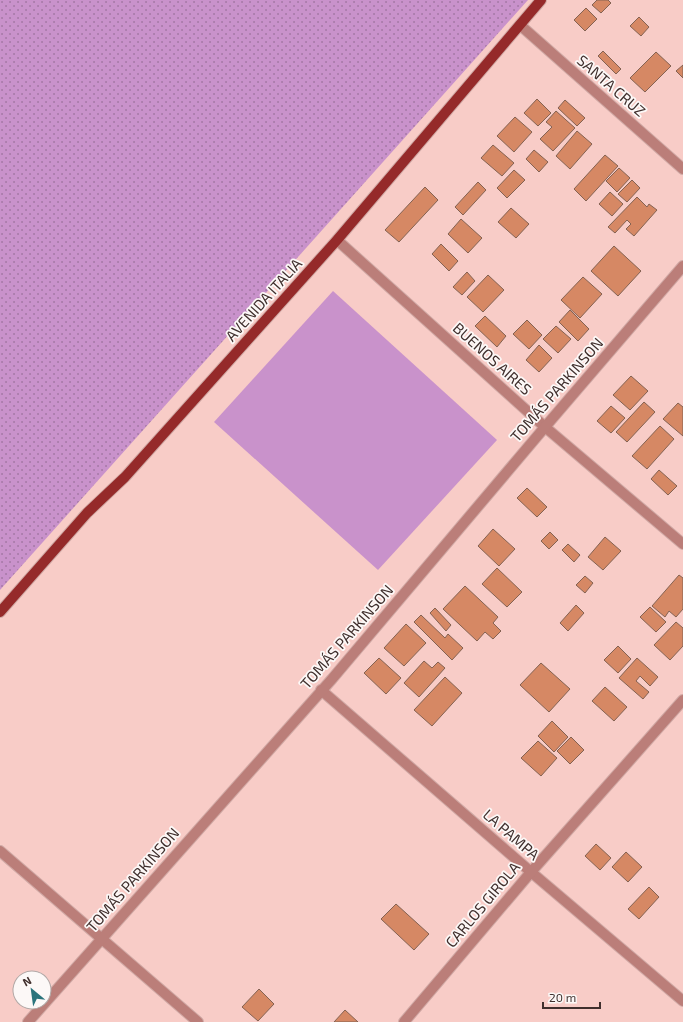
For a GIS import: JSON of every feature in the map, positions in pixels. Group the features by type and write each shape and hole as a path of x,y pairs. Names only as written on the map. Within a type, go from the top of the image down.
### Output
{"main road":[{"name":"AVENIDA ITALIA","path":"0,612 87,513 125,477 337,240 542,0"}],"street":[{"name":"SANTA CRUZ","path":"520,25 683,169"},
{"name":"BUENOS AIRES","path":"337,240 545,427 683,544"},
{"name":"TOMÁS PARKINSON","path":"28,1022 321,690 683,266"},
{"name":"LA PAMPA","path":"321,690 531,872 683,1001"},
{"name":"CARLOS GIROLA","path":"404,1022 531,872 683,700"},
{"path":"0,851 198,1022"}],"shaded area":[{"path":"0,0 528,0 0,590"},
{"path":"333,291 497,440 378,570 214,422"}],"building":[{"path":"597,0 608,0 611,3 601,13 592,5"},
{"path":"586,8 597,19 585,31 574,20"},
{"path":"639,17 649,27 641,36 630,26"},
{"path":"603,51 621,69 616,74 598,56"},
{"path":"656,52 671,66 645,92 630,78"},
{"path":"683,65 683,78 676,71"},
{"path":"537,99 551,113 538,126 524,113"},
{"path":"565,100 585,118 577,126 558,108"},
{"path":"556,111 575,128 553,151 540,139 552,127 546,122"},
{"path":"515,117 532,132 514,152 497,136"},
{"path":"577,131 592,144 570,169 556,156"},
{"path":"493,145 514,163 502,176 481,158"},
{"path":"534,150 548,162 539,172 526,159"},
{"path":"605,155 618,166 586,201 574,189"},
{"path":"619,168 630,178 617,192 606,181"},
{"path":"514,170 525,180 507,198 497,188"},
{"path":"632,180 640,188 627,202 618,194"},
{"path":"478,182 486,190 463,215 455,207"},
{"path":"425,187 438,200 399,242 385,230"},
{"path":"610,192 623,204 612,216 599,204"},
{"path":"637,197 647,207 649,204 657,210 634,236 626,229 631,224 627,220 615,233 608,227"},
{"path":"511,208 529,224 516,238 498,222"},
{"path":"461,219 482,238 468,253 448,234"},
{"path":"441,244 458,261 449,271 432,254"},
{"path":"614,246 641,271 618,296 591,271"},
{"path":"467,272 475,281 462,295 453,287"},
{"path":"488,275 504,290 483,312 467,297"},
{"path":"583,277 602,294 580,318 561,300"},
{"path":"570,310 589,329 578,341 559,322"},
{"path":"485,316 506,336 497,347 475,326"},
{"path":"527,320 542,335 529,349 513,334"},
{"path":"556,326 571,339 558,353 543,339"},
{"path":"539,345 552,358 539,372 526,360"},
{"path":"631,376 648,391 630,410 613,395"},
{"path":"644,402 655,412 627,442 616,432"},
{"path":"678,403 683,407 683,436 663,419"},
{"path":"611,406 625,418 611,433 597,421"},
{"path":"660,426 674,439 647,469 632,456"},
{"path":"659,470 677,486 668,495 651,479"},
{"path":"527,488 547,507 537,517 517,498"},
{"path":"493,529 515,549 499,566 478,546"},
{"path":"550,532 558,540 549,549 541,541"},
{"path":"605,537 621,551 603,570 588,557"},
{"path":"568,544 580,555 574,562 562,550"},
{"path":"497,568 522,592 507,607 482,584"},
{"path":"679,575 683,578 683,609 676,617 669,611 665,617 652,606"},
{"path":"585,576 593,583 585,593 576,585"},
{"path":"465,586 498,617 493,623 501,631 493,639 485,632 477,641 443,609"},
{"path":"576,605 584,613 568,631 560,623"},
{"path":"650,607 666,622 656,632 640,617"},
{"path":"435,608 451,625 446,631 430,613"},
{"path":"421,615 445,638 448,634 463,648 452,660 414,622"},
{"path":"676,622 683,628 683,646 670,660 654,645"},
{"path":"406,624 426,643 404,666 384,648"},
{"path":"618,646 631,659 618,673 604,660"},
{"path":"379,658 401,678 386,694 364,673"},
{"path":"637,658 658,677 650,686 640,676 636,681 649,692 643,699 619,678"},
{"path":"424,661 432,668 438,662 445,668 419,697 404,683"},
{"path":"541,663 570,689 549,712 520,685"},
{"path":"445,677 462,693 432,726 414,710"},
{"path":"605,687 627,707 614,721 592,701"},
{"path":"552,721 568,737 554,752 538,736"},
{"path":"571,737 584,750 570,764 557,751"},
{"path":"538,741 557,758 541,776 521,758"},
{"path":"596,844 611,858 600,870 585,856"},
{"path":"626,852 642,867 628,882 612,867"},
{"path":"649,887 659,897 639,919 628,909"},
{"path":"396,904 429,934 414,950 381,919"},
{"path":"259,989 274,1004 258,1021 242,1007"},
{"path":"345,1010 358,1022 334,1022"}]}
